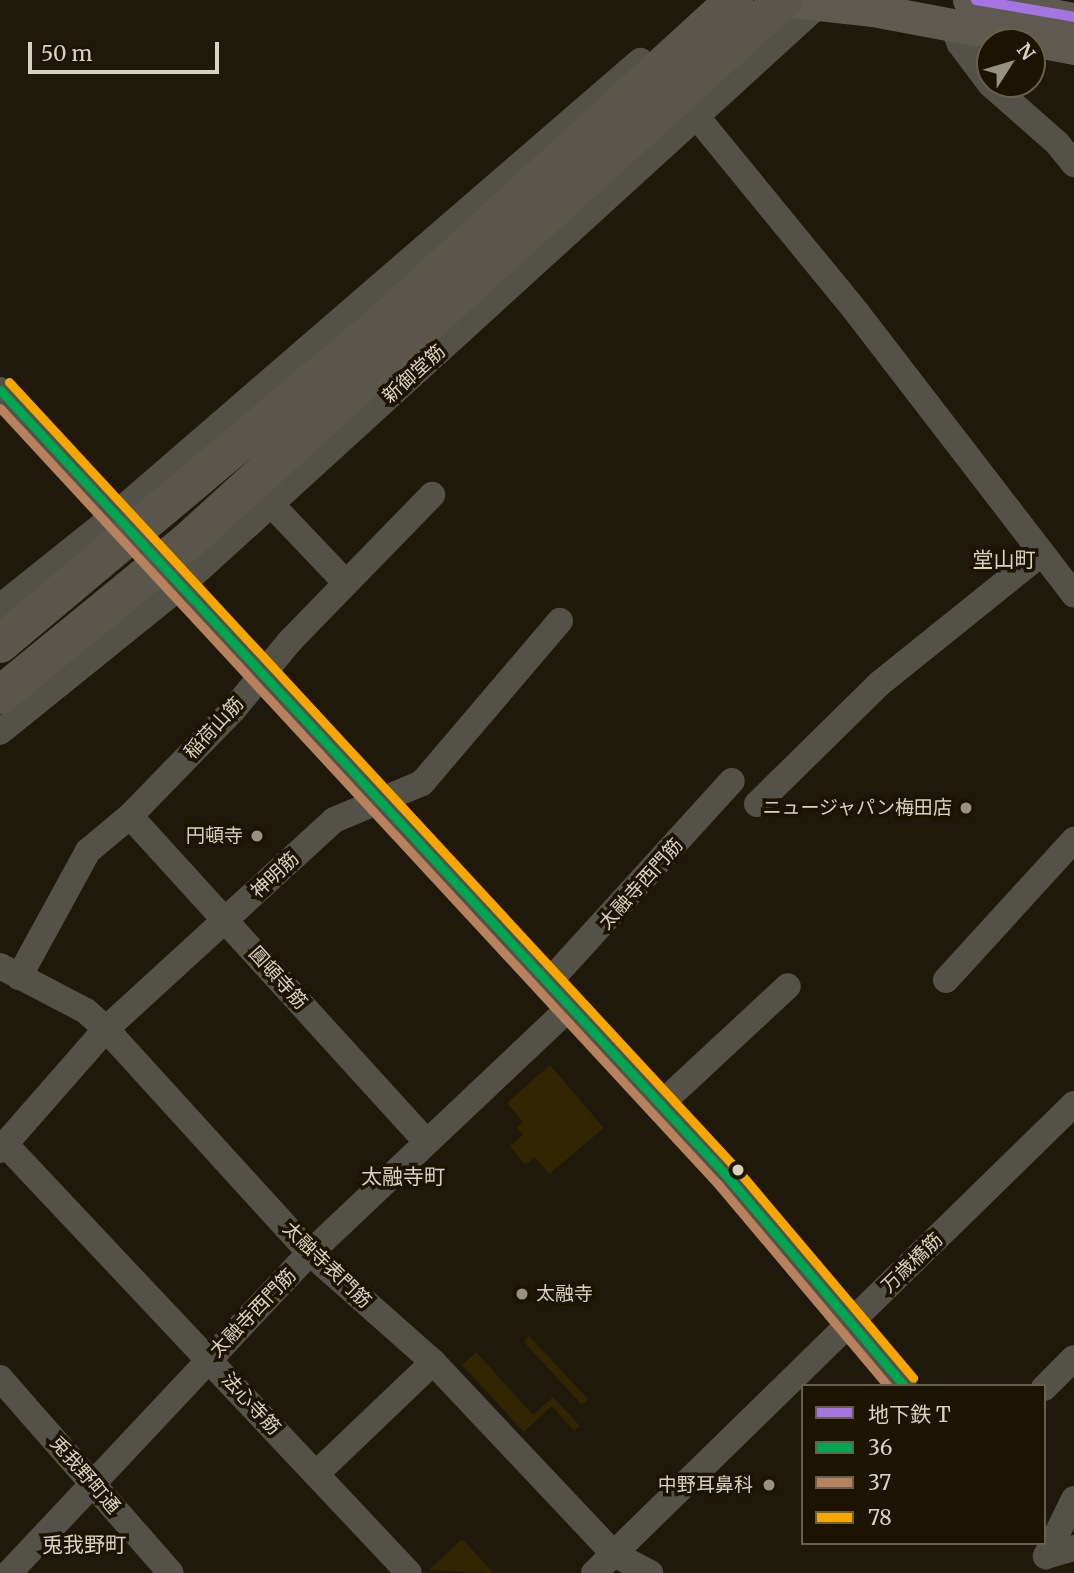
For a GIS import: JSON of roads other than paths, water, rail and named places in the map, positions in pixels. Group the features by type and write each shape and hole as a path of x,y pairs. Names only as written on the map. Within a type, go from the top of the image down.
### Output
{"highway":[{"path":"0,644 382,323 734,0"},
{"name":"新御堂筋","path":"379,370 802,1"},
{"path":"0,625 299,381 382,323"},
{"path":"0,674 182,527 307,417 379,370"},
{"path":"0,695 187,542 379,370"},
{"path":"0,712 195,554 329,430 379,370"}],"main road":[{"path":"802,1 1074,19"},
{"path":"961,13 1074,48"}],"street":[{"path":"0,607 116,514 711,0"},
{"name":"新御堂筋","path":"0,732 180,587 697,117 802,1"},
{"path":"961,13 960,44 990,84 1057,143 1074,164"},
{"path":"697,117 858,314 1074,594"},
{"path":"0,390 660,1104 902,1384"},
{"name":"稲荷山筋","path":"10,971 88,850 130,816 234,709 261,674 345,583 432,495"},
{"path":"271,504 345,583"},
{"path":"757,804 879,684 1042,553"},
{"name":"神明筋","path":"2,1147 106,1029 334,820 422,783 560,621"},
{"name":"太融寺西門筋","path":"548,983 732,781"},
{"name":"圓頓寺筋","path":"130,816 426,1141"},
{"path":"946,980 1069,854"},
{"name":"太融寺表門筋","path":"10,971 86,1011 106,1029 310,1253 433,1362 612,1564 650,1573"},
{"path":"660,1104 788,986"},
{"name":"太融寺西門筋","path":"9,1573 310,1253 570,1007"},
{"name":"万歳橋筋","path":"594,1573 612,1564 851,1322 1074,1104"},
{"name":"法心寺筋","path":"2,1147 209,1359 409,1573"},
{"path":"1046,1386 1074,1358"},
{"path":"316,1474 433,1362"},
{"name":"兎我野町通","path":"0,1378 171,1573"},
{"path":"1043,1561 1074,1499"},
{"path":"1043,1561 1074,1548"}],"metro line":[{"name":"T","path":"976,0 1074,17"}],"place":[{"name":"ニュージャパン梅田店","path":"966,808"},
{"name":"円頓寺","path":"257,836"},
{"name":"太融寺","path":"522,1294"},
{"name":"中野耳鼻科","path":"769,1485"}],"district":[{"name":"堂山町","path":"1004,560"},
{"name":"太融寺町","path":"403,1177"},
{"name":"兎我野町","path":"84,1545"}]}
